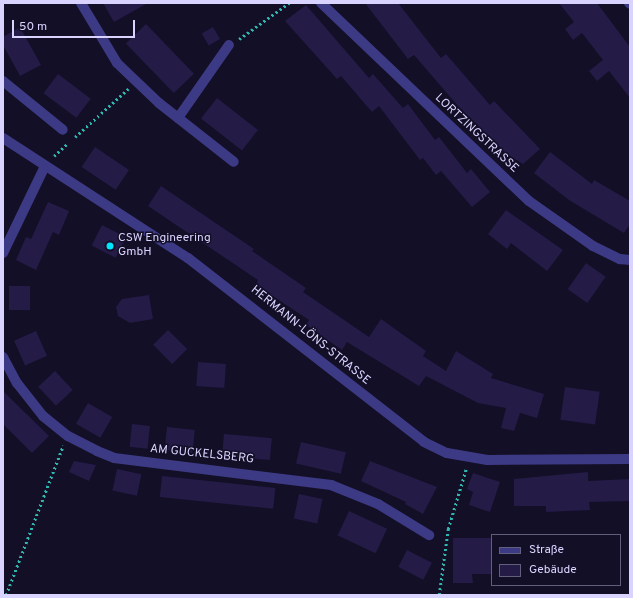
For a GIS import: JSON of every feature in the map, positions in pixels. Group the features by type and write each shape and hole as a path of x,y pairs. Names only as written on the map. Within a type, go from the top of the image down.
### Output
{"street":[{"path":"81,3 96,33 135,82 234,162"},
{"name":"LORTZINGSTRASSE","path":"321,3 529,201 593,246 620,260 630,260"},
{"path":"178,118 229,45"},
{"path":"3,81 63,130"},
{"name":"HERMANN-LÖNS-STRASSE","path":"3,138 224,284 424,442 469,458 630,459"},
{"path":"3,253 44,166"},
{"name":"AM GUCKELSBERG","path":"3,357 17,383 43,416 68,436 97,451 114,458 331,485 378,504 408,519 429,536"}],"path":[{"path":"229,45 289,3"},
{"path":"44,166 135,82"},
{"path":"6,595 64,445"},
{"path":"440,595 448,530 469,458"}],"building":[{"path":"103,3 148,3 114,22"},
{"path":"365,3 398,3 441,58 446,54 490,105 494,101 540,149 523,164 507,154 458,106 414,55 408,59"},
{"path":"559,3 597,3 630,47 630,98 609,71 597,81 589,71 603,60 582,33 573,40 565,29 574,22"},
{"path":"306,5 369,78 373,74 403,108 408,104 435,140 439,137 467,173 471,169 490,192 472,207 441,171 436,175 423,158 420,160 379,106 372,112 341,76 337,79 285,21"},
{"path":"146,24 194,74 174,93 126,43"},
{"path":"20,27 41,65 20,76 3,45 3,37"},
{"path":"213,27 220,39 209,46 202,34"},
{"path":"58,74 91,99 76,118 44,93"},
{"path":"217,98 258,130 242,151 201,118"},
{"path":"95,147 129,170 116,190 82,167"},
{"path":"550,152 592,184 594,180 630,201 630,224 624,233 569,200 534,173"},
{"path":"161,186 254,249 252,251 306,288 303,292 369,337 381,319 426,351 423,356 446,371 456,351 493,374 491,378 544,394 537,418 520,413 514,431 501,428 506,408 478,403 426,376 419,386 347,342 342,350 306,325 309,320 256,285 258,280 148,206"},
{"path":"48,202 69,211 59,235 53,232 36,270 16,260 26,237 31,239"},
{"path":"506,210 563,250 547,271 511,243 507,249 488,234"},
{"path":"102,225 126,237 116,258 92,245"},
{"path":"586,263 606,277 587,303 568,289"},
{"path":"9,286 30,286 30,310 9,310"},
{"path":"149,295 153,319 130,323 118,316 116,307 122,299"},
{"path":"168,330 187,349 172,364 153,345"},
{"path":"36,331 47,356 25,365 14,341"},
{"path":"198,362 226,364 224,388 196,386"},
{"path":"55,371 73,390 56,406 38,387"},
{"path":"565,387 600,392 595,425 560,420"},
{"path":"3,391 49,436 32,453 3,424"},
{"path":"88,403 112,417 100,438 76,424"},
{"path":"132,424 150,426 147,449 130,447"},
{"path":"167,427 195,430 192,453 165,450"},
{"path":"224,434 272,438 270,460 222,456"},
{"path":"301,442 346,452 341,474 296,463"},
{"path":"74,461 96,465 89,481 69,472"},
{"path":"370,461 437,487 423,514 405,504 406,502 361,481"},
{"path":"117,469 141,474 137,496 112,491"},
{"path":"588,472 588,481 630,479 630,501 589,502 590,510 546,512 546,506 514,506 514,479"},
{"path":"473,473 500,482 490,512 469,505 473,492 467,489"},
{"path":"162,476 275,488 273,509 160,497"},
{"path":"299,494 322,499 317,523 294,518"},
{"path":"349,511 387,529 376,553 338,535"},
{"path":"453,538 491,538 491,574 472,574 473,583 453,583"},
{"path":"407,550 432,563 423,580 398,567"}],"place":[{"name":"CSW Engineering GmbH","path":"110,246"}]}
